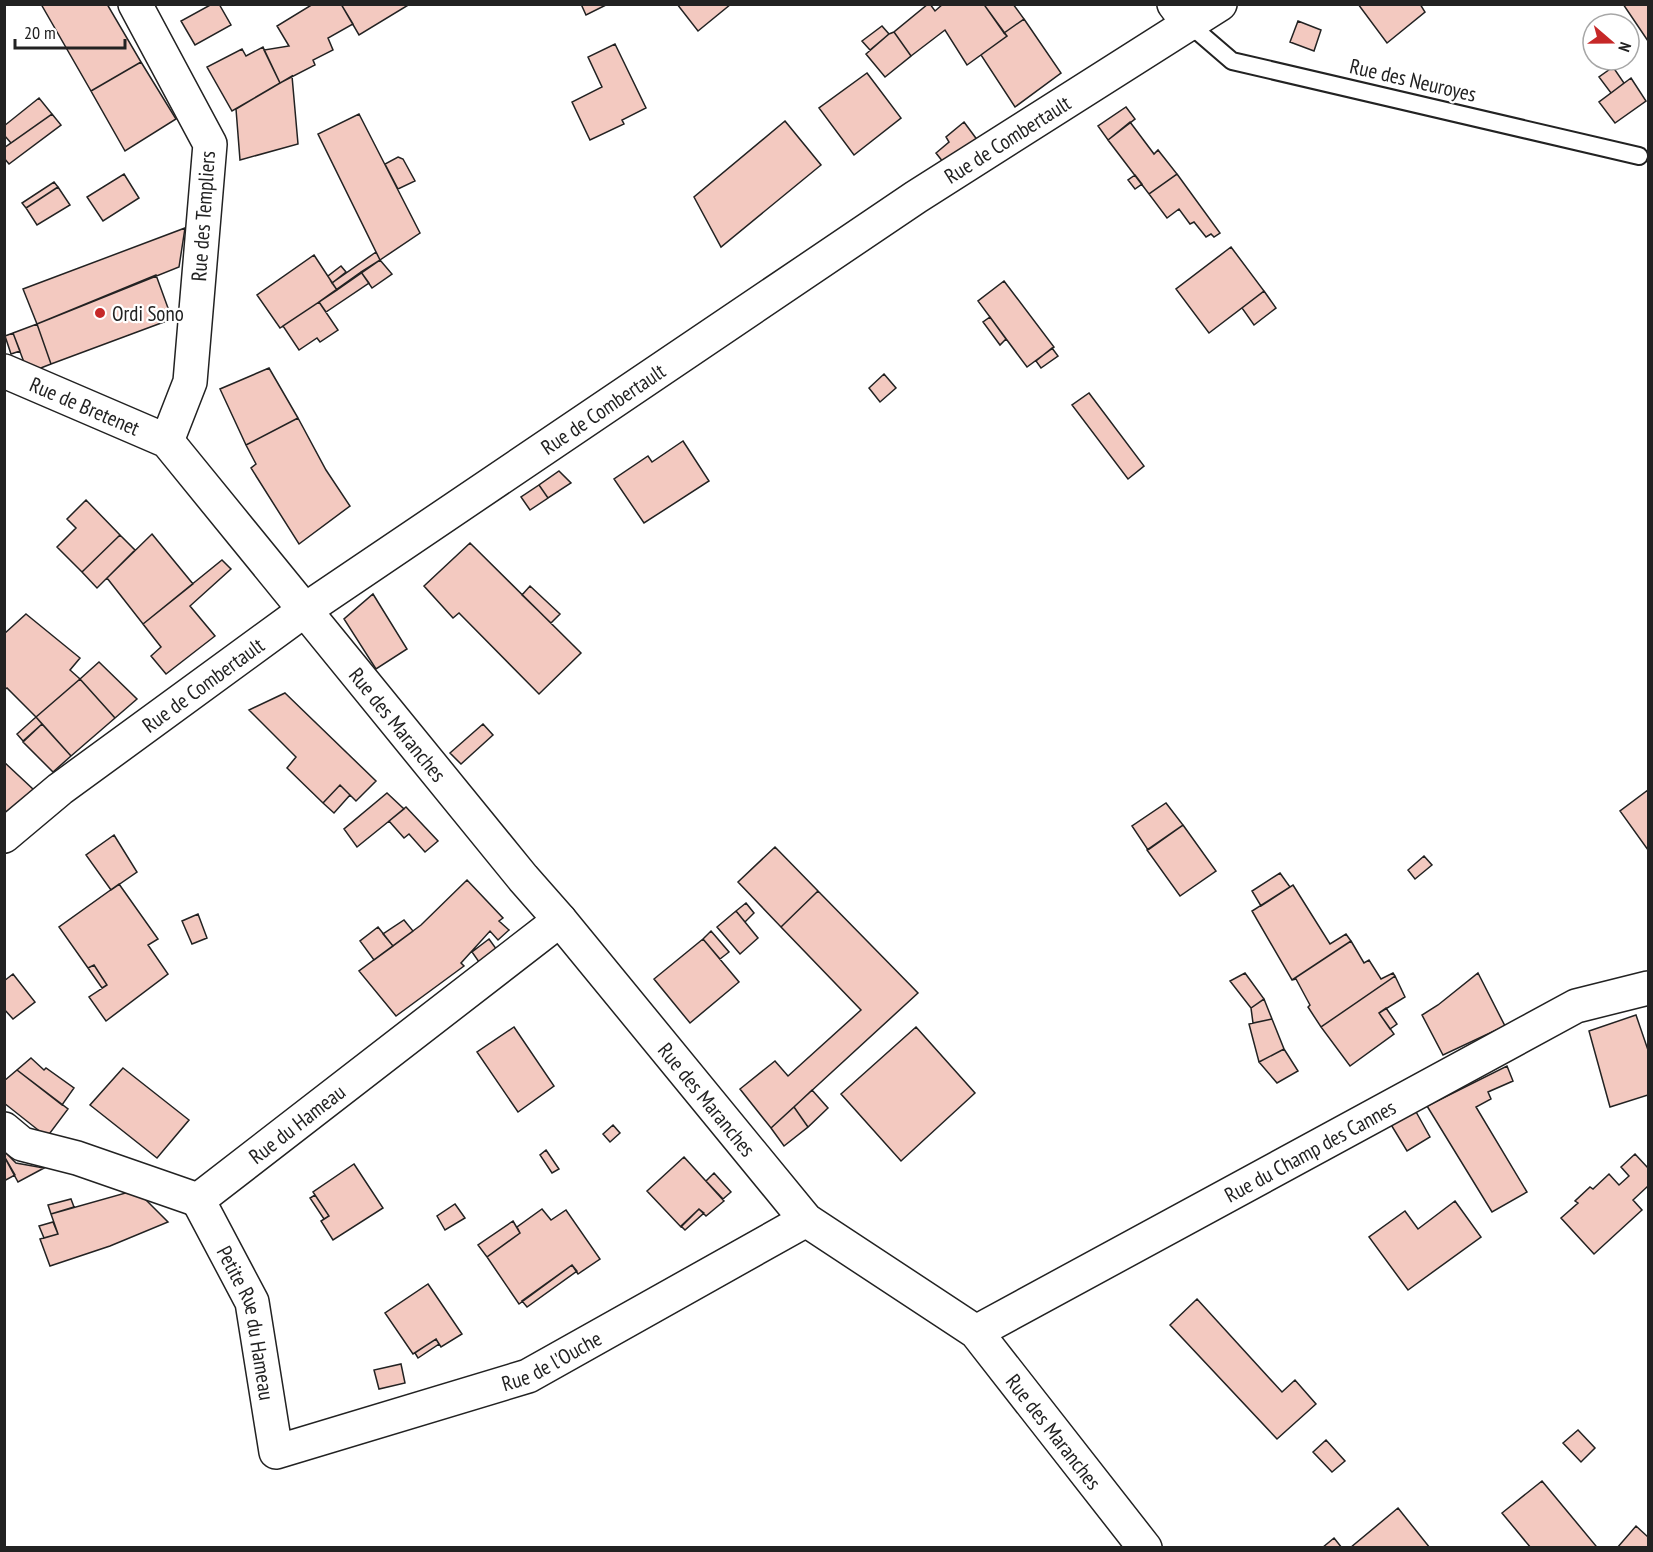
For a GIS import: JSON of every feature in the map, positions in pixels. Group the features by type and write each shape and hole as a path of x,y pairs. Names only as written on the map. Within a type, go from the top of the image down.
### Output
{"street":[{"name":"Rue des Templiers","path":"135,4 210,144 190,382 167,441"},
{"name":"Rue de Combertault","path":"4,837 60,789 305,610 916,197 1181,14 1220,4"},
{"name":"Rue de Bretenet","path":"4,371 167,441"},
{"name":"Rue des Maranches","path":"167,441 523,878 806,1220 976,1332 1145,1548"},
{"name":"Rue du Hameau","path":"198,1200 560,920"},
{"name":"Rue du Champ des Cannes","path":"976,1332 1575,1006 1648,988"},
{"path":"4,1129 22,1144 77,1158 198,1200"},
{"name":"Petite Rue du Hameau","path":"198,1200 252,1302 276,1452"},
{"name":"Rue de l'Ouche","path":"276,1452 528,1376 806,1220"}],"lane":[{"name":"Rue des Neuroyes","path":"1181,14 1232,61 1640,156"}],"building":[{"path":"41,4 107,4 141,62 91,91"},
{"path":"212,4 219,4 231,25 195,45 181,21"},
{"path":"313,4 341,4 353,24 328,38 333,50 313,60 315,65 280,83 264,50 289,46 277,26"},
{"path":"341,4 410,4 359,35"},
{"path":"581,4 606,4 606,5 586,15"},
{"path":"677,4 731,4 698,31"},
{"path":"928,4 935,11 943,4 986,4 985,6 1007,36 967,65 945,30 911,56 894,32"},
{"path":"986,4 1013,4 1024,19 1004,33 985,6"},
{"path":"1358,4 1420,4 1425,12 1387,43"},
{"path":"1623,4 1648,4 1648,41 1641,31 1641,12 1628,12"},
{"path":"1024,19 1061,73 1015,107 981,55 1007,36 1004,33"},
{"path":"1298,21 1321,30 1314,51 1290,42"},
{"path":"882,26 889,34 870,50 862,41"},
{"path":"894,32 911,56 885,77 866,54"},
{"path":"615,44 646,108 622,120 624,124 590,140 572,102 602,87 588,57"},
{"path":"263,47 280,83 232,111 207,67 242,49 246,56"},
{"path":"141,62 176,119 125,151 91,91"},
{"path":"1606,72 1616,72 1624,83 1611,93 1599,77"},
{"path":"867,73 901,118 854,155 819,108"},
{"path":"292,76 298,144 240,160 236,109"},
{"path":"1631,78 1646,101 1615,123 1599,102"},
{"path":"39,98 52,114 11,143 4,135 4,126"},
{"path":"1126,107 1135,119 1108,140 1098,126"},
{"path":"52,114 61,125 9,164 4,158 4,148"},
{"path":"359,114 420,233 380,260 318,134"},
{"path":"785,121 821,165 721,247 694,197"},
{"path":"964,122 978,141 947,167 936,153 949,142 946,137"},
{"path":"1130,122 1154,154 1158,150 1177,174 1149,194 1108,140"},
{"path":"398,157 403,159 415,181 398,189 385,164"},
{"path":"124,174 139,198 103,221 87,197"},
{"path":"1177,174 1220,233 1214,237 1211,234 1206,237 1194,222 1190,224 1179,209 1167,218 1149,194"},
{"path":"1135,175 1142,184 1135,189 1128,180"},
{"path":"54,182 58,187 26,208 22,203"},
{"path":"58,187 70,205 37,225 26,208"},
{"path":"185,228 179,267 37,324 23,289"},
{"path":"1231,247 1264,291 1209,333 1176,289"},
{"path":"376,252 380,260 337,290 332,283"},
{"path":"314,255 337,290 280,328 257,295"},
{"path":"380,260 392,274 372,288 361,272"},
{"path":"341,266 346,272 332,283 328,276"},
{"path":"361,272 369,283 326,312 319,302"},
{"path":"156,275 172,319 51,364 37,324"},
{"path":"1004,281 1054,347 1027,367 978,301"},
{"path":"1264,291 1276,308 1254,325 1242,308"},
{"path":"319,302 338,330 320,342 317,338 299,350 283,326"},
{"path":"990,317 1006,339 1000,345 983,322"},
{"path":"37,324 51,364 28,373 13,333"},
{"path":"13,333 20,351 11,354 5,336"},
{"path":"1052,348 1058,356 1041,368 1036,361"},
{"path":"269,368 298,418 246,445 220,389"},
{"path":"884,374 896,388 880,402 869,388"},
{"path":"1089,393 1144,466 1128,479 1072,405"},
{"path":"298,418 326,470 350,506 299,544 251,468 256,464 246,445"},
{"path":"683,441 709,481 644,523 614,479 648,456 652,462"},
{"path":"559,471 571,483 548,498 539,485"},
{"path":"539,485 548,498 530,510 521,497"},
{"path":"86,500 120,535 82,572 57,547 76,528 67,519"},
{"path":"152,534 193,584 143,624 107,578"},
{"path":"120,535 135,550 97,588 82,572"},
{"path":"470,543 581,653 539,694 459,613 453,618 424,586"},
{"path":"222,560 231,569 190,606 215,636 166,674 151,656 161,647 143,624"},
{"path":"530,586 560,614 551,623 522,595"},
{"path":"373,594 407,649 376,669 344,619"},
{"path":"26,614 80,658 70,670 80,679 36,717 7,688 4,690 4,634"},
{"path":"99,662 137,699 115,718 80,679"},
{"path":"80,679 115,718 71,756 36,717"},
{"path":"285,693 376,781 356,801 340,785 323,803 287,768 296,757 249,710"},
{"path":"36,717 42,724 23,741 17,734"},
{"path":"42,724 71,756 53,772 23,742"},
{"path":"483,724 493,735 461,764 450,753"},
{"path":"4,762 34,790 4,818"},
{"path":"340,785 350,795 334,813 323,803"},
{"path":"1648,790 1648,850 1620,811"},
{"path":"387,793 404,809 357,847 344,829"},
{"path":"1166,803 1183,825 1148,850 1132,826"},
{"path":"406,807 438,841 425,852 409,834 404,838 389,821"},
{"path":"1183,825 1216,871 1180,896 1147,850"},
{"path":"114,835 137,872 111,890 86,855"},
{"path":"775,847 818,891 781,927 738,882"},
{"path":"1424,856 1432,865 1415,879 1408,870"},
{"path":"1280,873 1290,887 1261,906 1252,891"},
{"path":"467,880 503,918 499,921 509,930 498,940 490,931 461,963 464,966 396,1016 359,971 421,925"},
{"path":"119,884 158,939 148,945 168,974 106,1021 89,997 107,985 94,965 88,968 59,927"},
{"path":"1293,885 1330,944 1346,934 1351,941 1292,980 1252,911"},
{"path":"818,891 918,993 771,1128 740,1089 775,1061 788,1076 861,1010 781,927"},
{"path":"746,903 754,913 745,922 736,911"},
{"path":"736,911 758,938 740,954 717,927"},
{"path":"198,914 207,938 192,944 182,921"},
{"path":"404,920 413,931 393,946 383,934"},
{"path":"378,927 393,946 374,960 360,941"},
{"path":"711,931 729,952 720,959 703,939"},
{"path":"489,939 497,950 479,962 472,952"},
{"path":"703,939 739,982 690,1023 654,979"},
{"path":"1351,941 1364,963 1369,960 1381,979 1393,973 1395,976 1321,1027 1308,1007 1310,1005 1296,979 1292,980"},
{"path":"94,965 107,985 102,988 88,968"},
{"path":"1245,973 1264,999 1251,1008 1230,981"},
{"path":"1478,973 1505,1026 1443,1055 1422,1015"},
{"path":"13,974 35,1002 13,1019 4,1009 4,981"},
{"path":"1395,976 1405,997 1379,1013 1394,1034 1350,1066 1321,1027"},
{"path":"1264,999 1272,1019 1253,1023 1251,1008"},
{"path":"1386,1008 1397,1024 1390,1029 1379,1013"},
{"path":"1636,1015 1648,1050 1648,1095 1610,1107 1589,1031"},
{"path":"1272,1019 1284,1049 1259,1062 1249,1024"},
{"path":"514,1027 554,1086 518,1112 477,1052"},
{"path":"916,1027 975,1093 901,1161 841,1094"},
{"path":"1284,1049 1298,1071 1277,1083 1259,1062"},
{"path":"31,1058 44,1070 46,1068 74,1088 62,1105 17,1070"},
{"path":"1507,1066 1513,1081 1488,1092 1491,1099 1476,1107 1527,1192 1492,1212 1427,1106"},
{"path":"123,1068 189,1120 157,1158 90,1105"},
{"path":"17,1070 68,1109 47,1137 4,1103 4,1081"},
{"path":"812,1090 828,1108 808,1127 794,1107"},
{"path":"794,1107 808,1127 784,1146 771,1128"},
{"path":"1415,1110 1430,1137 1407,1151 1390,1123"},
{"path":"613,1125 620,1133 610,1142 603,1134"},
{"path":"546,1150 559,1169 552,1173 540,1155"},
{"path":"4,1151 16,1163 44,1168 18,1182 4,1156"},
{"path":"1635,1154 1648,1168 1648,1186 1633,1200 1642,1210 1594,1254 1561,1218 1578,1203 1575,1201 1590,1187 1593,1189 1609,1174 1619,1185 1629,1176 1621,1167"},
{"path":"4,1156 15,1175 4,1181"},
{"path":"684,1157 724,1201 706,1216 699,1209 681,1227 647,1191"},
{"path":"354,1164 383,1208 333,1240 321,1221 329,1216 313,1192"},
{"path":"714,1173 731,1192 723,1199 706,1181"},
{"path":"136,1190 168,1222 110,1246 50,1266 40,1239 58,1234 51,1214"},
{"path":"315,1195 329,1216 324,1219 310,1198"},
{"path":"71,1199 74,1207 51,1214 48,1205"},
{"path":"1455,1201 1481,1237 1408,1290 1369,1237 1405,1211 1418,1229"},
{"path":"455,1204 465,1218 445,1230 437,1216"},
{"path":"542,1209 551,1220 566,1210 600,1259 578,1274 572,1265 519,1304 487,1257 520,1233 517,1227"},
{"path":"699,1209 704,1213 685,1230 681,1226"},
{"path":"513,1221 520,1233 487,1257 478,1245"},
{"path":"53,1222 58,1234 44,1238 39,1226"},
{"path":"572,1265 577,1271 527,1307 522,1301"},
{"path":"428,1284 462,1334 441,1347 436,1339 413,1354 385,1313"},
{"path":"1197,1299 1282,1392 1295,1380 1316,1404 1277,1439 1170,1325"},
{"path":"436,1339 439,1344 418,1358 415,1353"},
{"path":"401,1364 405,1383 379,1389 374,1370"},
{"path":"1578,1430 1595,1448 1581,1462 1563,1443"},
{"path":"1326,1440 1345,1461 1332,1472 1313,1452"},
{"path":"1542,1481 1596,1546 1595,1548 1531,1548 1502,1513"},
{"path":"1398,1508 1430,1548 1350,1548"},
{"path":"1636,1526 1648,1537 1648,1548 1617,1548"},
{"path":"1334,1538 1342,1548 1322,1548"}],"place":[{"name":"Ordi Sono","path":"100,313"}]}
